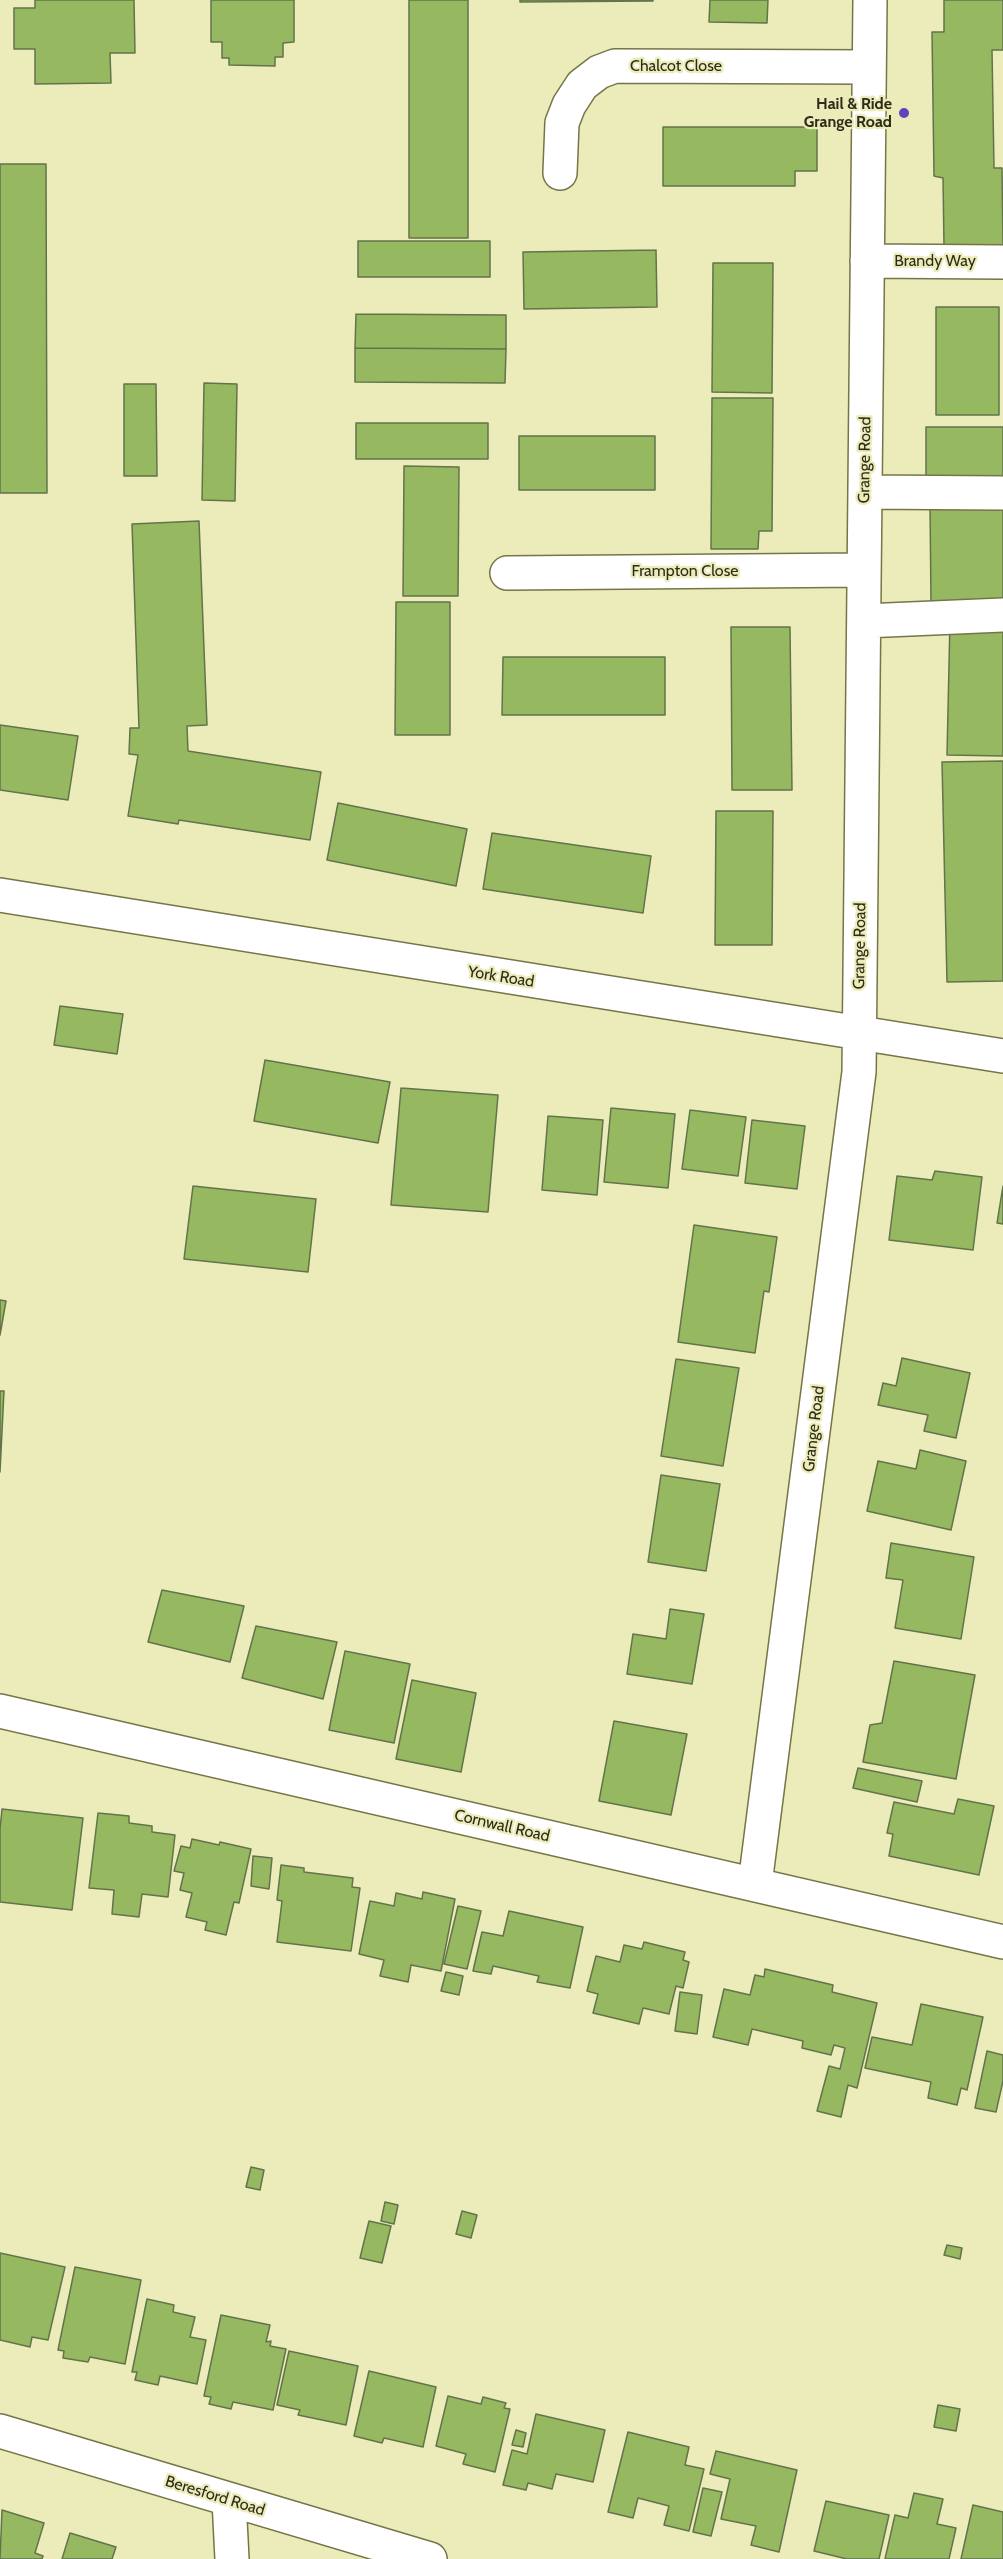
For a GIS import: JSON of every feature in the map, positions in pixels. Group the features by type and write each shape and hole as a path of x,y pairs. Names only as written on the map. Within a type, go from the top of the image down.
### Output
{"street":[{"name":"Grange Road","path":"755,1884 859,1072 870,0"},
{"name":"Chalcot Close","path":"560,173 562,123 569,105 582,85 599,72 615,66 869,67"},
{"name":"Brandy Way","path":"867,261 1003,262"},
{"path":"865,492 1003,493"},
{"name":"Frampton Close","path":"507,573 864,570"},
{"path":"864,621 1003,615"},
{"name":"York Road","path":"0,895 859,1035 1003,1056"},
{"name":"Cornwall Road","path":"0,1711 1003,1942"},
{"name":"Beresford Road","path":"0,2431 430,2559"},
{"path":"229,2500 232,2559"}],"building":[{"path":"35,0 134,0 135,53 110,53 111,83 35,84 35,49 14,49 14,8 35,8"},
{"path":"211,0 294,0 294,42 283,43 283,57 275,57 275,66 229,65 229,58 222,58 222,42 211,42"},
{"path":"409,0 468,0 468,238 409,238"},
{"path":"520,0 653,0 653,1 520,2"},
{"path":"710,0 768,0 767,23 709,22"},
{"path":"944,0 1003,0 1003,50 992,50 994,168 1002,168 1003,245 944,246 943,178 934,176 932,32 944,32"},
{"path":"663,127 817,127 817,171 795,171 795,186 663,186"},
{"path":"0,164 46,164 47,493 0,493"},
{"path":"358,241 490,241 490,277 358,277"},
{"path":"656,250 657,307 524,309 523,252"},
{"path":"713,263 773,263 772,393 712,392"},
{"path":"936,307 999,307 999,415 936,415"},
{"path":"356,314 506,315 506,349 355,348"},
{"path":"355,348 506,349 505,383 355,382"},
{"path":"204,383 237,384 235,501 202,500"},
{"path":"124,384 156,384 157,476 124,476"},
{"path":"712,398 773,398 772,531 759,531 758,549 711,549"},
{"path":"356,423 488,423 488,459 356,459"},
{"path":"926,427 1003,427 1003,488 926,488"},
{"path":"519,436 655,436 655,490 519,490"},
{"path":"404,466 459,467 458,596 403,596"},
{"path":"930,505 1003,505 1003,601 931,602"},
{"path":"199,521 207,725 187,726 188,751 321,772 310,840 179,820 178,824 128,816 138,755 129,754 130,728 139,728 132,524"},
{"path":"396,602 450,602 450,735 395,735"},
{"path":"950,620 1003,622 1003,756 947,755"},
{"path":"731,627 790,627 792,790 732,790"},
{"path":"503,657 665,657 665,715 502,715"},
{"path":"0,725 78,736 68,800 0,790"},
{"path":"1003,761 1003,981 947,982 942,762"},
{"path":"338,803 467,829 456,886 327,860"},
{"path":"716,811 773,811 772,945 715,945"},
{"path":"492,833 651,856 643,913 483,889"},
{"path":"60,1006 123,1014 117,1054 54,1045"},
{"path":"265,1060 390,1082 378,1143 254,1121"},
{"path":"401,1088 498,1095 488,1212 391,1205"},
{"path":"611,1108 675,1114 668,1188 604,1182"},
{"path":"690,1110 746,1117 738,1176 682,1169"},
{"path":"548,1116 603,1120 597,1195 542,1190"},
{"path":"752,1120 805,1126 797,1189 745,1183"},
{"path":"935,1171 982,1177 973,1250 889,1240 897,1176 932,1180"},
{"path":"193,1186 316,1199 308,1272 184,1259"},
{"path":"1003,1186 1003,1224 997,1223"},
{"path":"694,1225 777,1237 769,1292 764,1291 755,1353 678,1342"},
{"path":"0,1300 6,1301 0,1335"},
{"path":"902,1358 970,1373 956,1438 924,1431 928,1415 878,1405 883,1383 896,1386"},
{"path":"676,1359 739,1368 723,1466 661,1456"},
{"path":"0,1391 4,1391 0,1472"},
{"path":"920,1450 966,1461 951,1530 867,1511 878,1461 916,1469"},
{"path":"661,1475 720,1484 706,1571 648,1562"},
{"path":"891,1543 974,1557 961,1639 895,1628 903,1580 886,1578"},
{"path":"162,1590 244,1606 230,1662 148,1642"},
{"path":"670,1609 704,1614 692,1684 627,1674 633,1634 666,1639"},
{"path":"256,1626 337,1642 323,1699 242,1678"},
{"path":"345,1651 410,1664 394,1743 329,1730"},
{"path":"894,1661 975,1675 956,1779 863,1762 870,1725 882,1723"},
{"path":"412,1680 476,1693 461,1772 396,1759"},
{"path":"614,1721 687,1734 671,1815 599,1801"},
{"path":"858,1768 922,1781 917,1802 853,1788"},
{"path":"958,1799 994,1806 979,1875 889,1856 893,1834 887,1833 894,1802 954,1814"},
{"path":"2,1809 83,1818 72,1910 0,1902"},
{"path":"98,1813 129,1816 129,1823 152,1826 152,1832 175,1835 168,1897 142,1894 139,1917 112,1914 114,1890 89,1888"},
{"path":"192,1839 251,1849 239,1903 234,1902 226,1935 205,1930 207,1922 186,1917 192,1893 180,1890 184,1873 174,1871 181,1846 190,1848"},
{"path":"253,1856 272,1858 269,1889 251,1886"},
{"path":"281,1865 304,1868 304,1872 353,1878 352,1887 360,1888 351,1951 277,1942 282,1901 277,1900"},
{"path":"423,1892 455,1899 441,1971 411,1965 408,1982 380,1976 384,1960 359,1954 370,1901 394,1906 396,1893 422,1899"},
{"path":"458,1906 481,1911 467,1969 444,1964"},
{"path":"509,1911 583,1927 570,1988 537,1982 539,1976 493,1966 491,1974 473,1971 482,1932 503,1936"},
{"path":"644,1942 685,1952 683,1960 689,1962 683,1988 676,1986 669,2014 643,2008 639,2024 593,2013 598,1994 587,1991 596,1956 620,1962 624,1945 642,1949"},
{"path":"765,1969 833,1985 832,1992 877,2003 857,2088 848,2085 841,2117 817,2111 829,2066 840,2069 845,2048 834,2045 831,2055 802,2048 803,2041 752,2029 748,2045 713,2037 724,1989 750,1995 755,1975 764,1977"},
{"path":"446,1972 463,1976 459,1995 441,1991"},
{"path":"680,1992 702,1995 697,2034 675,2031"},
{"path":"921,2004 983,2017 967,2090 961,2088 957,2105 928,2098 931,2082 865,2068 872,2037 912,2045"},
{"path":"987,2051 1003,2055 1003,2081 996,2112 975,2108"},
{"path":"251,2167 264,2170 260,2190 246,2187"},
{"path":"385,2202 398,2205 394,2224 381,2221"},
{"path":"462,2211 477,2215 471,2238 456,2234"},
{"path":"369,2221 391,2226 382,2263 360,2258"},
{"path":"947,2245 962,2248 960,2259 944,2255"},
{"path":"0,2253 65,2267 48,2340 32,2337 30,2347 0,2340"},
{"path":"75,2267 141,2280 125,2364 90,2357 88,2362 63,2358 64,2351 58,2350"},
{"path":"147,2299 174,2305 173,2312 195,2317 190,2337 206,2340 197,2384 160,2376 158,2385 135,2380 137,2372 132,2372"},
{"path":"221,2315 270,2325 266,2342 271,2341 270,2346 286,2349 273,2410 233,2402 231,2409 209,2404 211,2397 204,2396"},
{"path":"289,2351 358,2366 346,2425 298,2415 300,2410 277,2405"},
{"path":"369,2371 436,2387 423,2447 384,2438 382,2443 354,2436"},
{"path":"448,2396 481,2404 483,2397 506,2403 504,2408 510,2409 495,2472 463,2464 466,2454 436,2446"},
{"path":"938,2405 960,2409 956,2431 934,2427"},
{"path":"536,2414 605,2430 593,2482 556,2474 552,2489 528,2483 526,2490 503,2485 512,2450 527,2454"},
{"path":"516,2430 526,2433 523,2447 512,2445"},
{"path":"628,2432 689,2447 685,2465 704,2469 689,2531 664,2525 669,2506 638,2498 633,2518 608,2512"},
{"path":"716,2451 797,2470 779,2552 751,2545 756,2526 721,2519 730,2479 710,2474"},
{"path":"703,2488 722,2492 711,2536 693,2532"},
{"path":"914,2493 943,2499 937,2524 956,2528 949,2559 885,2559 895,2515 908,2518"},
{"path":"826,2501 889,2515 879,2559 847,2559 814,2551"},
{"path":"973,2505 1003,2512 1003,2559 961,2559"},
{"path":"2,2510 44,2523 35,2553 43,2556 42,2559 0,2559"},
{"path":"70,2533 116,2547 112,2559 62,2559"}],"place":[{"name":"Hail & Ride Grange Road","path":"904,113"}]}
